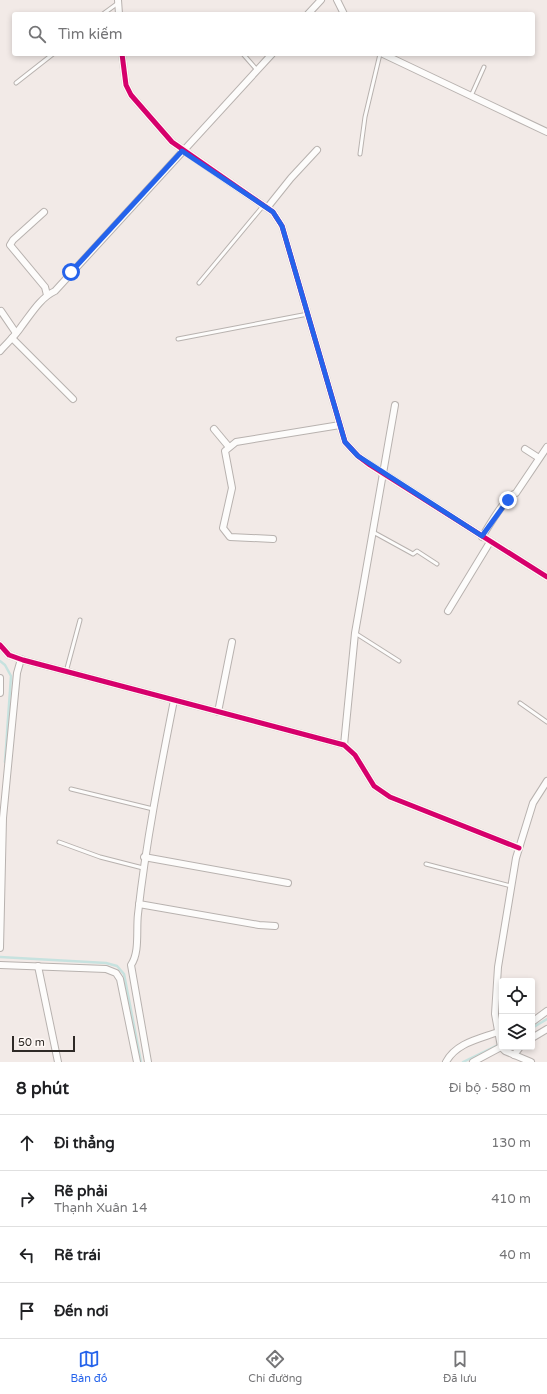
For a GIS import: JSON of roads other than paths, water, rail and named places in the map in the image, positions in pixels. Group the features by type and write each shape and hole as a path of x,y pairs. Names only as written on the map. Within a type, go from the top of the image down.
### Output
{"street":[{"path":"310,12 321,0"},
{"path":"337,0 343,12"},
{"path":"118,1 119,12"},
{"path":"122,56 126,85 132,95 172,142 182,151 273,212 282,226 345,442 358,456 383,473 490,542 546,574"},
{"path":"0,351 29,314 47,295 55,291 270,56"},
{"path":"385,56 547,132"},
{"path":"265,207 317,150"},
{"path":"44,212 13,240 10,245 45,287 47,295"},
{"path":"1,311 14,335 73,400"},
{"path":"344,745 355,633 395,405"},
{"path":"273,539 230,537 223,528 232,488 225,451 236,442 340,425"},
{"path":"214,429 230,447"},
{"path":"482,536 502,506 516,493 547,447"},
{"path":"525,450 539,458"},
{"path":"448,610 490,542"},
{"path":"218,712 232,642"},
{"path":"0,645 9,655 21,659 344,745 355,755 374,786 390,797 519,848"},
{"path":"1,948 3,818 15,688 21,659"},
{"path":"0,678 0,693"},
{"path":"147,1062 131,965 135,960 144,858 174,700"},
{"path":"446,1062 452,1052 458,1047 499,1035 495,1014 498,967 511,886 519,848 533,803 546,784"},
{"path":"144,858 288,883"},
{"path":"139,904 259,925 275,926"},
{"path":"0,965 106,969 116,973 120,979 137,1062"},
{"path":"38,966 58,1062"},
{"path":"535,1020 547,1011"},
{"path":"535,1036 547,1029"},
{"path":"473,1062 499,1047"},
{"path":"504,1050 531,1062"},
{"path":"514,1055 518,1050"}],"lane":[{"path":"105,12 118,1"},
{"path":"16,83 50,56"},
{"path":"245,56 257,70"},
{"path":"360,154 364,123 381,56"},
{"path":"471,96 484,67"},
{"path":"199,283 265,207"},
{"path":"178,339 308,314"},
{"path":"373,532 413,554 416,551 437,564"},
{"path":"66,672 80,620"},
{"path":"355,633 399,661"},
{"path":"520,703 547,722"},
{"path":"71,789 153,809"},
{"path":"60,842 100,857 143,868"},
{"path":"426,864 511,886"}],"waterway":[{"path":"0,661 5,665 11,676 5,762"},
{"path":"0,957 106,963 117,966 124,974 141,1062"},
{"path":"535,1026 547,1019"},
{"path":"463,1062 499,1044"}]}
